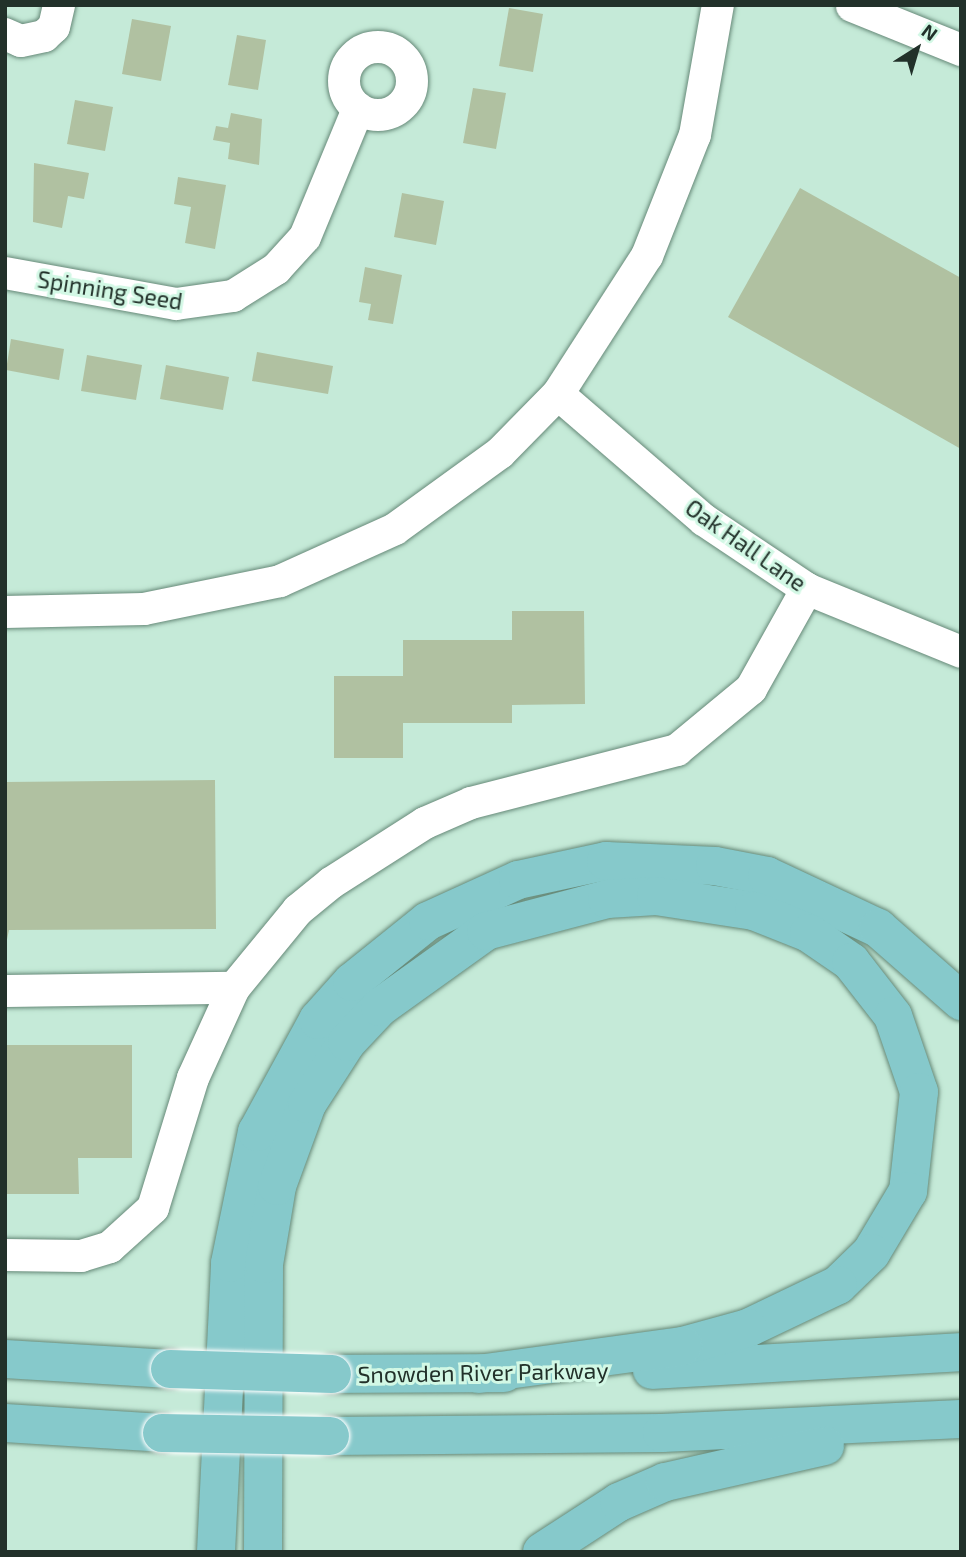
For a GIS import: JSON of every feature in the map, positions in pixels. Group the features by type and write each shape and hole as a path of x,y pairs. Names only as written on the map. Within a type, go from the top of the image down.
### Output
{"main road":[{"path":"216,1552 230,1263 257,1132 318,1020 352,982 428,921 517,880 606,861 715,866 767,876 867,923 917,958 961,1001"},
{"path":"262,1552 264,1264 277,1186 307,1104 347,1042 380,1007 486,931 607,899 656,896 754,911 809,933 851,962 893,1016 919,1091 908,1191 871,1253 838,1285 748,1328 683,1346 479,1374"},
{"name":"Snowden River Parkway","path":"5,1359 170,1369 332,1374 479,1374 961,1352"},
{"path":"5,1423 162,1433 330,1436 662,1433 961,1419"},
{"path":"542,1552 619,1502 678,1478 800,1449 961,1430"}],"street":[{"path":"6,36 21,41 44,36 54,27 59,5"},
{"path":"5,612 191,602 337,559 448,496 558,394 616,310 673,197 695,135 718,5"},
{"path":"852,6 961,50"},
{"name":"Spinning Seed","path":"5,273 176,304 233,296 276,269 305,237 358,109"},
{"name":"Oak Hall Lane","path":"558,394 704,520 807,589 961,652"},
{"path":"5,1255 81,1256 110,1247 153,1208 193,1078 234,988 298,910 425,823 471,803 677,750 751,689 807,589"},
{"path":"5,991 234,988"}],"building":[{"path":"509,8 543,14 533,72 499,66"},
{"path":"132,19 171,26 161,81 122,74"},
{"path":"237,35 266,40 258,90 228,85"},
{"path":"473,88 506,93 496,149 463,143"},
{"path":"75,100 113,107 105,151 67,144"},
{"path":"231,113 262,119 259,165 228,159 230,143 213,140 216,126 228,128"},
{"path":"34,163 89,173 84,199 68,196 62,228 33,222"},
{"path":"178,177 226,185 215,249 185,243 191,207 174,204"},
{"path":"800,188 961,278 961,449 728,317"},
{"path":"402,193 444,201 436,245 394,237"},
{"path":"365,267 402,275 393,324 368,320 371,304 359,302"},
{"path":"11,339 64,349 59,380 6,370"},
{"path":"257,352 333,366 328,394 252,381"},
{"path":"87,355 142,365 136,400 81,391"},
{"path":"166,365 229,377 223,410 160,399"},
{"path":"512,611 584,611 585,704 512,705 512,723 403,723 403,758 334,758 334,676 403,676 403,640 512,640"},
{"path":"215,780 216,929 9,930 5,949 5,782"},
{"path":"5,1045 132,1045 132,1158 78,1158 79,1194 5,1194"}]}
